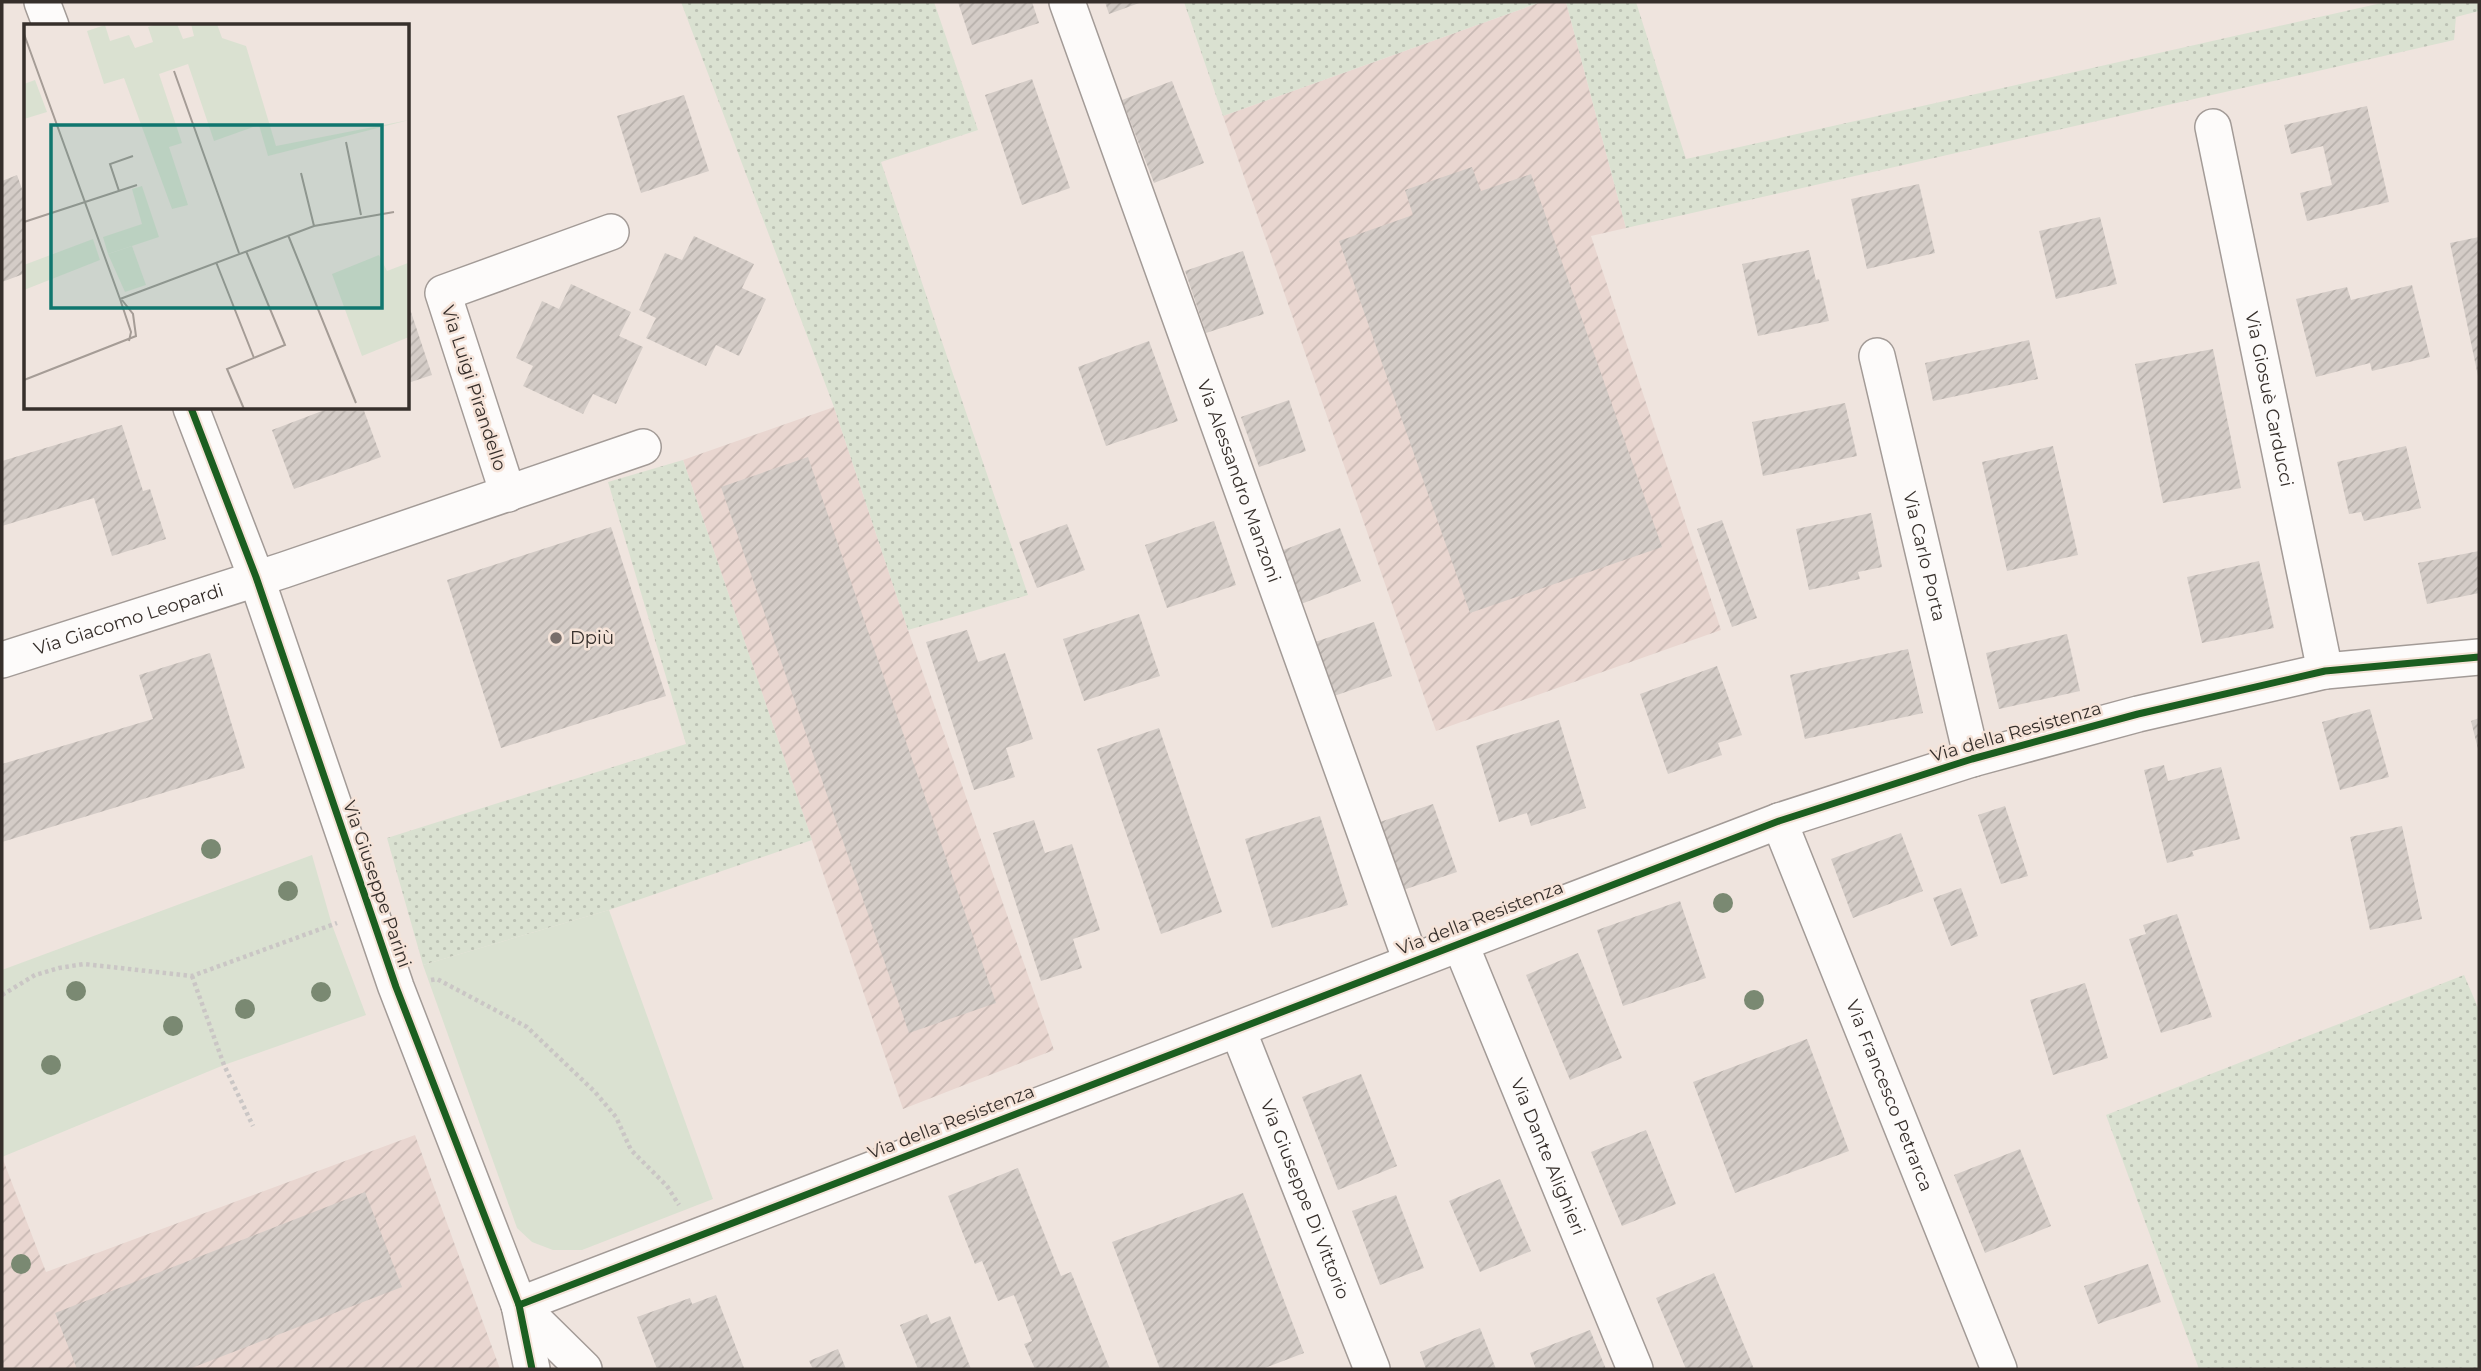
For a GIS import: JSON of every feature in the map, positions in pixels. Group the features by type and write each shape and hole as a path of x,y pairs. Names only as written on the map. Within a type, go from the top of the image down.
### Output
{"street":[{"path":"42,2 50,24"},
{"name":"Via Alessandro Manzoni","path":"1067,2 1410,961"},
{"name":"Via Giosuè Carducci","path":"2213,127 2325,671"},
{"name":"Via Luigi Pirandello","path":"508,495 443,293 611,232"},
{"name":"Via Carlo Porta","path":"1877,356 1972,759"},
{"name":"Via Giuseppe Parini","path":"192,410 256,578 396,987 519,1305 532,1369"},
{"name":"Via Luigi Pirandello","path":"256,578 508,495 643,447"},
{"name":"Via Giacomo Leopardi","path":"2,660 256,578"},
{"name":"Via della Resistenza","path":"519,1305 1779,821 1972,759 2138,714 2325,671 2479,657"},
{"name":"Via Francesco Petrarca","path":"1779,821 1999,1369"},
{"name":"Via Dante Alighieri","path":"1460,943 1635,1369"},
{"name":"Via Giuseppe Di Vittorio","path":"1238,1030 1372,1369"},
{"name":"Via Giuseppe Parini","path":"519,1305 584,1369"}],"path":[{"path":"2,995 35,975 84,964 110,966 134,972 192,976 370,913"},
{"path":"192,976 224,1065 253,1126"},
{"path":"396,987 437,979 527,1027 595,1092 616,1117 631,1150 667,1186 700,1235"}],"shaded area":[{"path":"1541,2 1566,2 1626,228 1591,236 1721,630 1436,731 1223,116"},
{"path":"834,407 908,630 1054,1050 903,1109 683,460"},
{"path":"415,1135 500,1369 2,1369 2,1157 46,1272"}],"green space":[{"path":"681,2 934,2 978,130 881,162 1028,595 908,630 834,407"},
{"path":"1184,2 1541,2 1223,116"},
{"path":"1566,2 1636,2 1686,159 2386,2 2479,2 2479,11 2456,17 2454,40 1626,228"},
{"path":"683,460 812,840 609,910 423,965 387,838 686,744 608,482"},
{"path":"312,855 332,925 366,1015 224,1065 2,1157 2,970"},
{"path":"609,910 713,1199 582,1250 553,1250 532,1242 517,1228 423,965"},
{"path":"2464,975 2479,1010 2479,1369 2199,1369 2106,1115"}],"building":[{"path":"958,2 1032,2 1039,23 972,45"},
{"path":"1105,2 1142,2 1109,14"},
{"path":"1032,79 1070,188 1022,205 985,95"},
{"path":"1172,81 1204,163 1154,183 1122,100"},
{"path":"684,95 709,171 641,193 617,116"},
{"path":"2367,106 2389,202 2307,221 2300,193 2332,185 2323,146 2291,154 2284,125"},
{"path":"1472,167 1481,191 1531,174 1662,547 1470,613 1339,241 1413,215 1405,190"},
{"path":"17,175 24,194 24,274 2,282 2,181"},
{"path":"1919,184 1935,253 1867,269 1851,199"},
{"path":"2100,217 2117,284 2056,299 2039,231"},
{"path":"694,236 754,264 742,288 766,299 739,356 716,345 706,366 646,338 656,318 639,310 665,253 682,260"},
{"path":"2479,237 2479,376 2478,376 2450,243"},
{"path":"1809,250 1829,321 1758,336 1742,264"},
{"path":"1243,251 1264,314 1206,333 1185,271"},
{"path":"571,284 631,312 619,336 643,347 616,404 593,394 583,414 523,386 533,366 516,358 542,301 559,309"},
{"path":"2412,285 2430,357 2372,371 2370,363 2316,377 2296,299 2347,287 2351,300"},
{"path":"410,309 432,375 410,382"},
{"path":"2029,340 2038,379 1933,401 1925,363"},
{"path":"1149,341 1178,421 1106,446 1078,367"},
{"path":"2213,349 2241,488 2163,503 2135,364"},
{"path":"1289,400 1306,451 1259,467 1241,417"},
{"path":"1845,403 1857,456 1763,476 1752,422"},
{"path":"325,410 364,410 381,457 294,489 272,430"},
{"path":"122,425 143,491 150,489 166,539 112,556 94,498 2,526 2,461"},
{"path":"2053,446 2078,555 2007,571 1982,462"},
{"path":"2406,446 2421,508 2364,521 2361,512 2349,514 2337,462"},
{"path":"808,457 996,1003 909,1033 721,487"},
{"path":"1871,513 1882,567 1858,572 1860,579 1809,590 1796,529"},
{"path":"1722,520 1757,618 1732,627 1697,529"},
{"path":"1214,521 1236,585 1167,608 1145,545"},
{"path":"1067,524 1085,570 1037,588 1019,542"},
{"name":"Dpiù","path":"611,527 666,696 501,748 447,580"},
{"path":"1340,528 1361,581 1301,604 1281,551"},
{"path":"2479,551 2479,593 2427,604 2418,563"},
{"path":"2259,561 2274,628 2202,643 2187,577"},
{"path":"1139,614 1160,676 1084,701 1063,639"},
{"path":"1374,622 1392,676 1334,696 1315,642"},
{"path":"967,630 978,662 1005,653 1033,739 1006,748 1015,777 974,790 926,642"},
{"path":"2067,634 2080,691 1999,709 1986,653"},
{"path":"1908,649 1923,713 1805,739 1790,675"},
{"path":"210,653 245,768 2,842 2,764 153,719 139,675"},
{"path":"1717,666 1742,735 1718,743 1722,755 1668,774 1640,694"},
{"path":"2370,709 2389,777 2340,790 2322,722"},
{"path":"2479,718 2479,749 2478,749 2471,721"},
{"path":"1559,720 1586,808 1531,826 1527,813 1499,822 1476,746"},
{"path":"1159,728 1222,912 1161,934 1097,749"},
{"path":"2164,765 2168,781 2221,767 2240,839 2192,851 2194,856 2167,863 2144,770"},
{"path":"1433,804 1457,872 1397,892 1374,824"},
{"path":"2005,806 2028,876 2001,884 1978,815"},
{"path":"1320,816 1348,905 1272,928 1245,839"},
{"path":"1034,820 1045,853 1072,844 1100,930 1073,939 1082,968 1041,981 993,833"},
{"path":"2402,826 2422,919 2370,930 2350,837"},
{"path":"1901,833 1923,891 1853,918 1831,859"},
{"path":"1961,888 1978,936 1951,946 1933,898"},
{"path":"1680,901 1706,978 1623,1006 1597,930"},
{"path":"2177,914 2212,1017 2161,1033 2129,939 2146,934 2143,925"},
{"path":"1578,953 1622,1058 1570,1080 1526,975"},
{"path":"2085,983 2108,1058 2053,1075 2030,1000"},
{"path":"1807,1039 1849,1151 1735,1193 1693,1082"},
{"path":"1361,1074 1397,1166 1338,1190 1302,1097"},
{"path":"1646,1130 1676,1204 1622,1226 1591,1152"},
{"path":"2020,1149 2051,1226 1985,1253 1954,1175"},
{"path":"1018,1168 1061,1276 1071,1272 1110,1369 1035,1369 1024,1344 1032,1341 1014,1295 998,1301 982,1261 975,1264 948,1196"},
{"path":"1500,1179 1531,1251 1480,1272 1449,1201"},
{"path":"365,1192 402,1287 189,1369 77,1369 55,1313"},
{"path":"1243,1193 1304,1353 1262,1369 1160,1369 1112,1242"},
{"path":"1396,1195 1424,1268 1380,1285 1352,1211"},
{"path":"2148,1264 2161,1302 2098,1324 2084,1286"},
{"path":"1714,1273 1754,1369 1686,1369 1656,1298"},
{"path":"716,1295 744,1368 657,1369 637,1317 690,1298 692,1304"},
{"path":"927,1314 931,1324 950,1316 971,1369 918,1369 900,1325"},
{"path":"1480,1328 1496,1369 1426,1369 1420,1352"},
{"path":"1590,1330 1606,1369 1536,1369 1530,1353"},
{"path":"838,1349 846,1369 813,1369 809,1361"}],"cycle path":[{"path":"192,410 256,577 396,987 519,1305 532,1369"},
{"path":"519,1305 1779,821 1972,759 2138,714 2325,671 2479,657"}],"place":[{"name":"Dpiù","path":"556,638"}]}
